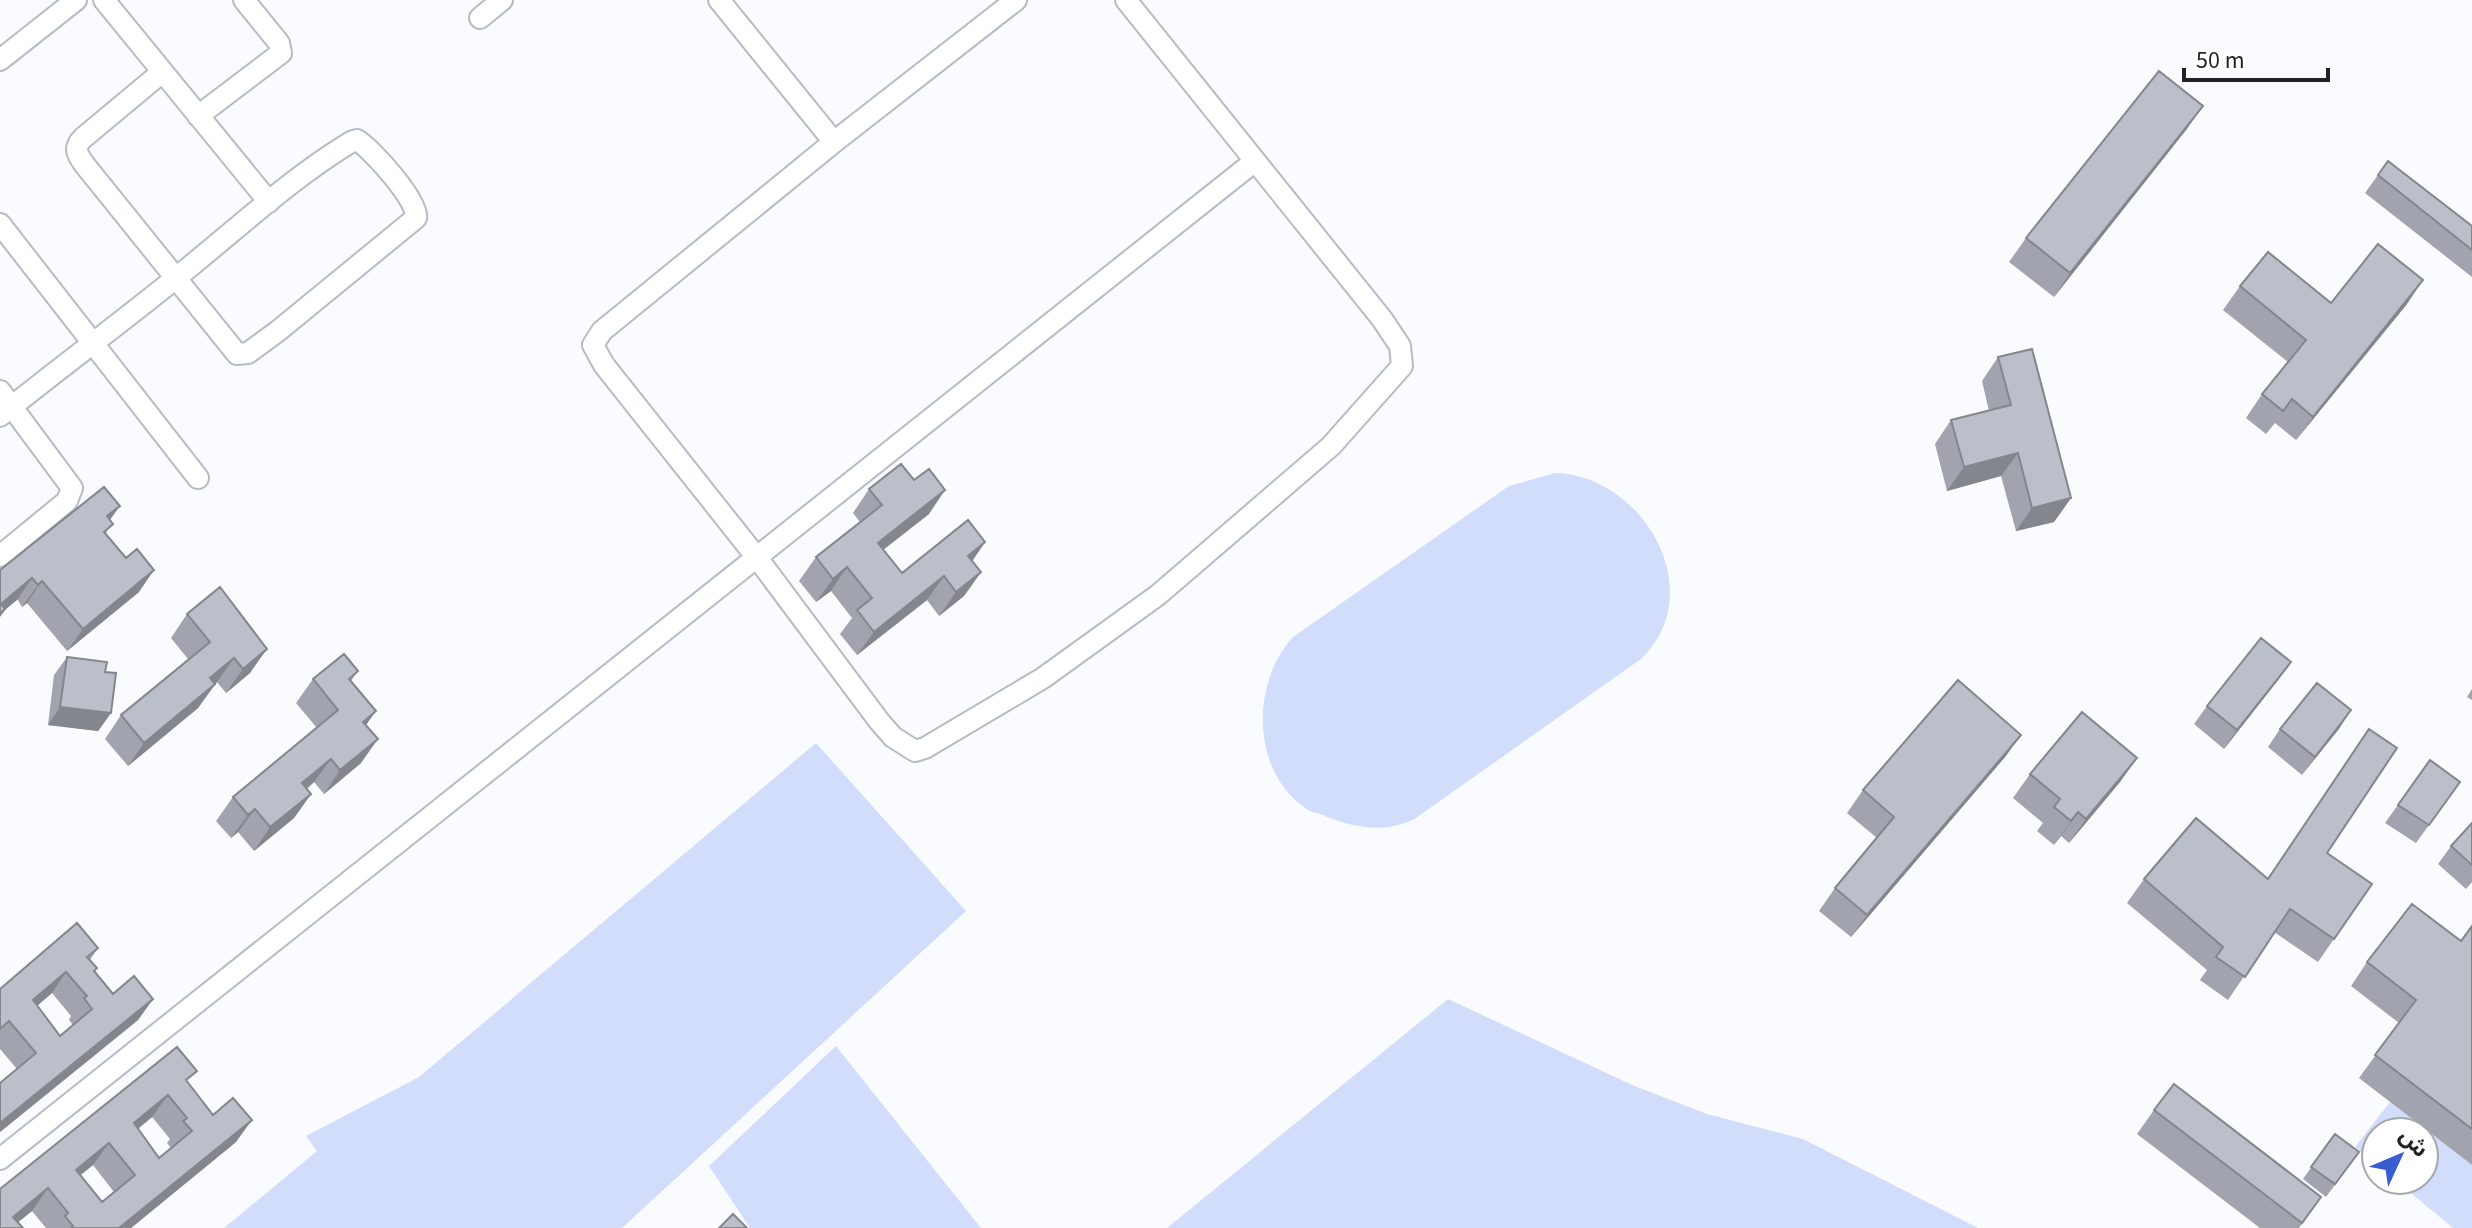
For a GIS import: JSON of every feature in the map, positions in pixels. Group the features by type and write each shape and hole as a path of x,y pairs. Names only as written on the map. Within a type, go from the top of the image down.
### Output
{"street":[{"path":"0,60 76,0"},
{"path":"104,0 269,202"},
{"path":"198,116 281,53 279,43 244,0"},
{"path":"480,18 502,0"},
{"path":"719,0 834,142"},
{"path":"1016,0 834,142 602,331 593,345 604,365 758,559 879,721 893,737 915,751 1043,678 1158,595 1331,446 1402,366 1403,352 1395,337 1126,0"},
{"path":"0,556 67,501 72,492 63,471 4,404 175,279 346,144 357,140 388,171 418,214 373,256 243,355 233,351 175,279 76,149 83,138 161,73"},
{"path":"0,1159 1255,161"},
{"path":"0,224 198,478"}],"shaded area":[{"path":"1555,473 1587,479 1615,493 1639,515 1657,542 1668,571 1669,602 1661,632 1641,659 1413,820 1391,827 1369,827 1347,824 1308,810 1289,794 1276,774 1267,751 1263,727 1264,703 1269,679 1279,656 1293,637 1509,486"},
{"path":"816,743 966,911 622,1228 224,1228 317,1151 306,1136 419,1077"},
{"path":"1448,999 1632,1085 1707,1114 1803,1139 1978,1228 1167,1228"},
{"path":"836,1046 981,1228 750,1228 709,1166"},
{"path":"2390,1102 2408,1116 2379,1116"},
{"path":"2440,1140 2472,1165 2472,1228 2453,1228 2414,1196 2440,1196"}],"building":[{"path":"2159,71 2203,106 2070,273 2026,238"},
{"path":"2388,161 2472,226 2472,250 2378,175"},
{"path":"2378,244 2423,280 2313,417 2292,399 2283,411 2262,394 2306,340 2240,286 2268,252 2331,303"},
{"path":"2032,349 2071,498 2032,508 2018,453 1964,467 1951,420 2011,405 1998,357"},
{"path":"901,464 914,480 929,469 945,490 878,543 902,573 968,520 985,542 968,556 981,572 956,592 944,576 874,632 857,610 872,598 847,567 833,579 816,557 882,505 869,489"},
{"path":"104,487 120,506 107,516 113,524 104,532 126,558 137,549 154,570 83,629 42,581 38,585 32,578 1,604 5,609 0,614 0,570"},
{"path":"220,587 267,649 243,669 234,658 210,678 215,684 144,743 121,715 210,642 187,614"},
{"path":"2261,638 2291,662 2237,730 2207,706"},
{"path":"344,654 358,671 349,679 376,711 363,722 378,739 340,770 331,759 302,783 311,794 270,827 255,809 248,815 233,797 338,710 313,679"},
{"path":"67,657 107,662 105,672 116,673 111,713 60,707"},
{"path":"1958,680 2021,735 1867,915 1835,888 1894,817 1863,790"},
{"path":"2317,683 2351,710 2315,757 2280,729"},
{"path":"2082,712 2137,758 2086,819 2078,812 2071,821 2054,807 2060,799 2030,774"},
{"path":"2369,729 2397,748 2327,853 2372,884 2334,939 2290,909 2245,977 2216,957 2223,947 2144,879 2196,818 2268,879"},
{"path":"2430,760 2460,782 2429,825 2398,805"},
{"path":"2472,823 2472,865 2451,846"},
{"path":"2412,904 2461,941 2472,926 2472,1129 2375,1055 2416,1000 2367,962"},
{"path":"77,923 98,948 87,957 113,994 134,976 153,999 0,1123 0,1083 36,1053 9,1021 0,1029 0,989","holes":["66,972 87,996 84,998 92,1009 60,1036 33,1000"]},
{"path":"177,1047 197,1071 186,1080 213,1115 233,1098 252,1120 119,1228 71,1228 73,1226 65,1216 68,1213 48,1188 13,1217 23,1228 0,1228 0,1189","holes":["168,1095 187,1118 183,1121 192,1131 159,1158 134,1123","109,1143 135,1175 102,1202 76,1170"]},
{"path":"2174,1084 2321,1197 2302,1223 2154,1110"},
{"path":"2335,1134 2359,1152 2335,1184 2311,1167"},
{"path":"733,1214 747,1228 719,1228"}]}
